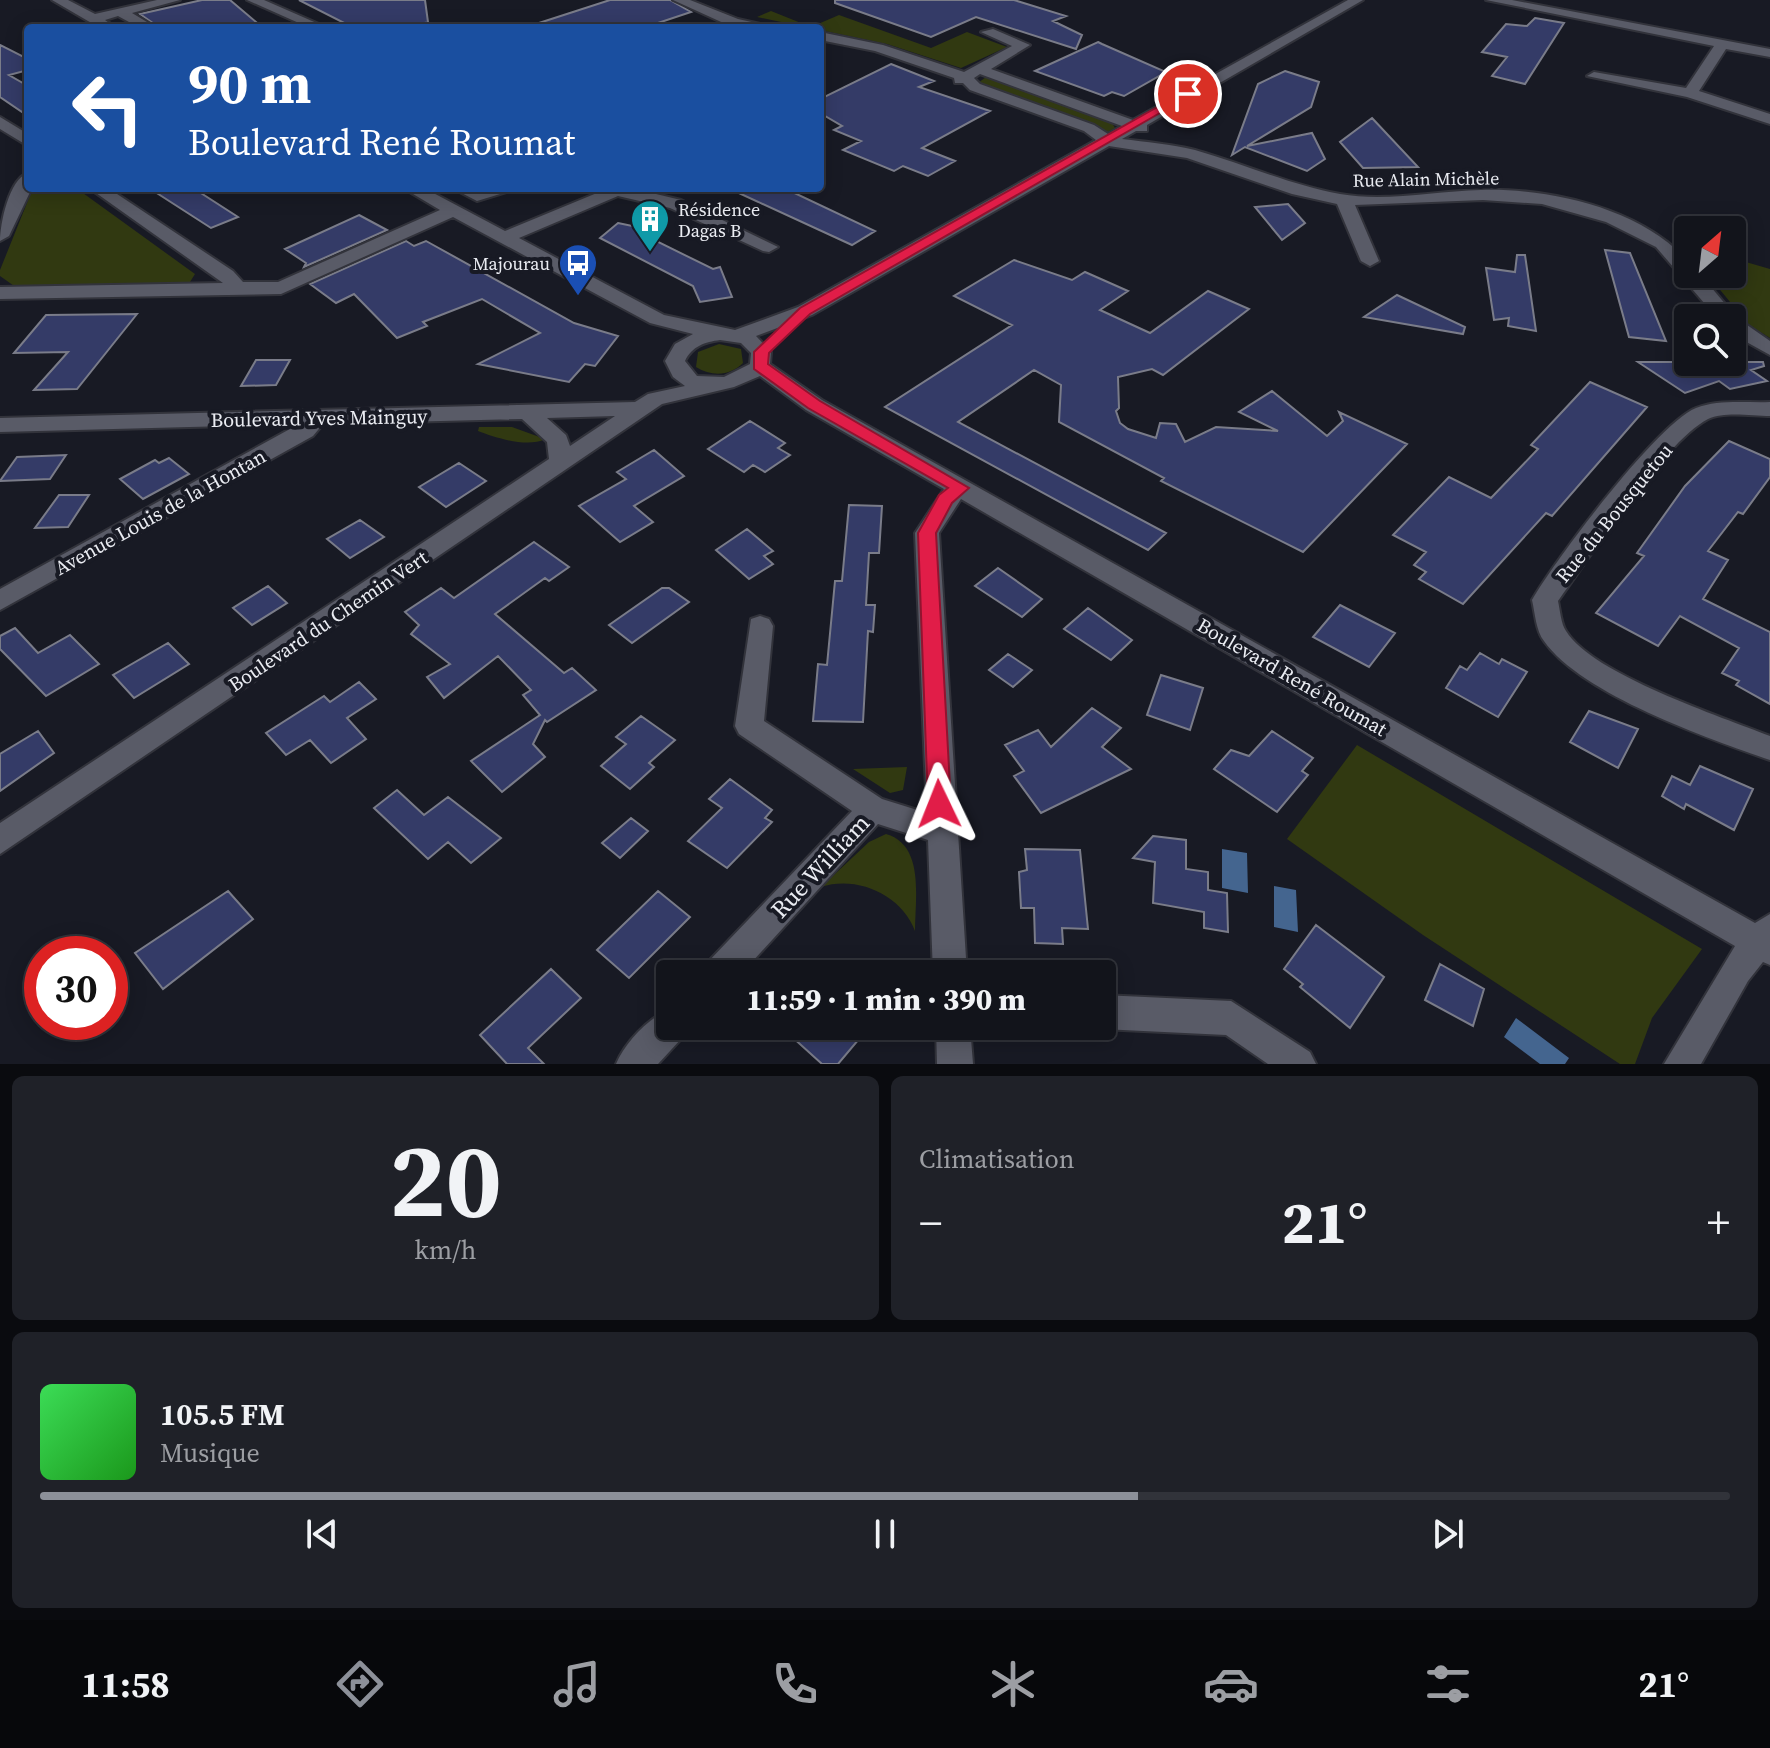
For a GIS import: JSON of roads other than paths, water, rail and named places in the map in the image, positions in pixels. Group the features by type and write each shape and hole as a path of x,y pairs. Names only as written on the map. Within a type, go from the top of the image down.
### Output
{"street":[{"path":"58,0 102,24"},
{"path":"93,19 174,0"},
{"path":"253,0 310,24"},
{"path":"679,0 726,24"},
{"path":"677,361 689,343 729,335 805,311 1357,0"},
{"path":"1492,0 1770,53"},
{"path":"120,12 142,24"},
{"path":"824,37 878,48 967,75 1023,45 988,32"},
{"path":"1690,93 1723,43"},
{"name":"Rue Alain Michèle","path":"967,75 1152,131 1190,154"},
{"name":"Rue Alain Michèle","path":"967,75 975,87 1089,128 1107,141 1190,154 1298,190 1344,200 1483,195 1543,199 1612,218 1662,243 1674,256"},
{"path":"1594,76 1690,93 1770,119"},
{"path":"0,122 24,138"},
{"path":"0,236 24,186"},
{"path":"103,192 226,275 238,288"},
{"path":"419,192 657,319 729,335"},
{"path":"468,192 477,196 494,192"},
{"path":"504,238 613,192"},
{"path":"631,192 675,204 769,247"},
{"path":"1344,200 1370,261"},
{"path":"0,293 281,288 454,210"},
{"path":"1702,288 1715,304"},
{"path":"742,379 805,311"},
{"path":"657,319 690,380 716,385"},
{"name":"Boulevard René Roumat","path":"729,335 753,342 760,359 814,405"},
{"path":"1746,337 1770,349"},
{"name":"Boulevard du Chemin Vert","path":"647,404 677,361"},
{"name":"Boulevard René Roumat","path":"742,379 814,405 1767,941"},
{"name":"Boulevard du Chemin Vert","path":"0,840 647,404 742,379"},
{"name":"Boulevard Yves Mainguy","path":"0,425 529,413 647,404"},
{"name":"Rue du Bousquetou","path":"1770,409 1703,413 1687,423 1613,508 1545,600 1554,636 1590,668 1642,697 1770,748"},
{"path":"529,413 558,440 561,463"},
{"name":"Avenue Louis de la Hontan","path":"0,601 305,431 316,418"},
{"path":"949,960 927,533 946,499 960,488"},
{"path":"760,626 749,726 873,809"},
{"name":"Rue William","path":"732,960 873,809 940,831"},
{"path":"1682,1064 1736,970 1767,941"},
{"path":"1116,1013 1231,1018 1298,1064"},
{"path":"634,1064 657,1040"},
{"path":"954,1040 955,1064"}],"water":[{"path":"1222,849 1247,853 1248,893 1222,888"},
{"path":"1274,886 1296,890 1298,932 1274,927"},
{"path":"1516,1018 1569,1058 1565,1064 1540,1064 1504,1037"}],"place":[{"name":"Résidence Dagas B","path":"650,253"},
{"name":"Majourau","path":"578,297"}]}
